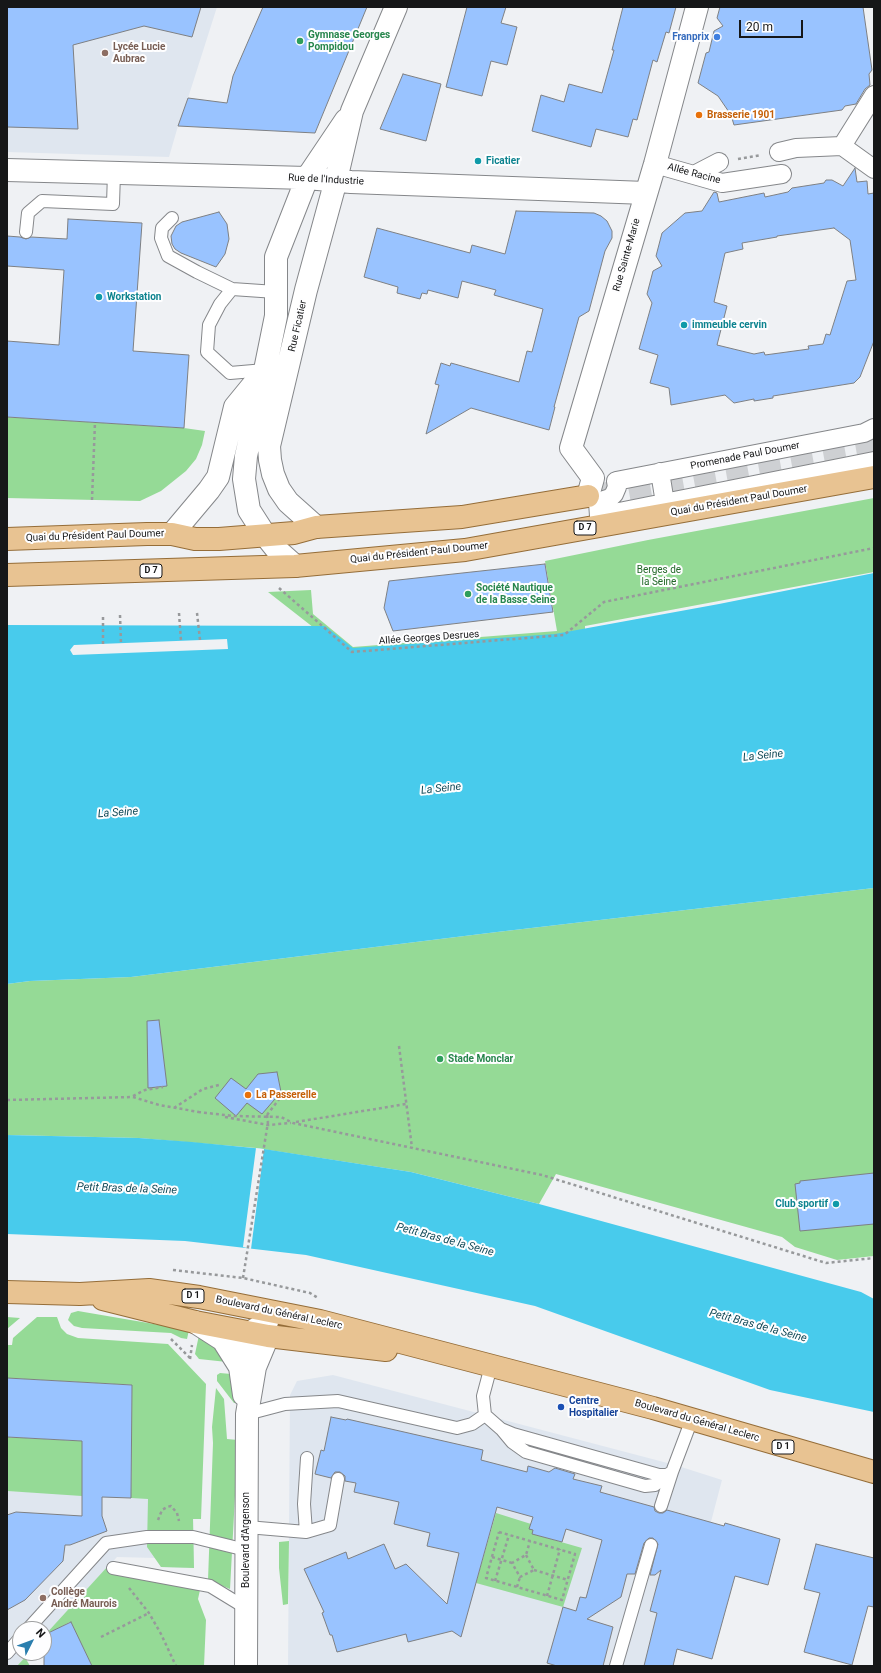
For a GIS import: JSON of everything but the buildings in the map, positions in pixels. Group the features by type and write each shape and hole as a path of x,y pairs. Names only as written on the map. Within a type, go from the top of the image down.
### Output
{"main road":[{"name":"Quai du Président Paul Doumer","path":"7,575 295,566 465,550 874,477"},
{"name":"Quai du Président Paul Doumer","path":"7,539 172,534 195,539 219,539 294,533 316,527 462,517 588,496"},
{"name":"Boulevard du Général Leclerc","path":"7,1292 80,1294 149,1290 199,1297 320,1321 692,1419 874,1472"},
{"name":"Boulevard du Général Leclerc","path":"80,1294 196,1322 260,1334 482,1363"}],"street":[{"name":"Rue Ficatier","path":"316,527 288,502 279,489 273,474 269,446 308,282 336,180 352,111 396,7"},
{"name":"Rue Sainte-Marie","path":"588,496 593,478 571,448 655,164 697,7"},
{"path":"842,146 874,95"},
{"name":"Rue Ficatier","path":"295,566 277,550 265,535 249,510 244,479 246,456 266,370 276,316 276,257 307,178 352,111"},
{"path":"779,152 796,148 842,146 874,169"},
{"path":"694,175 719,162"},
{"name":"Allée Racine","path":"655,164 722,183 782,174"},
{"name":"Rue de l'Industrie","path":"7,170 307,178 646,193"},
{"name":"Rue Ficatier","path":"172,534 218,477 235,407 266,370"},
{"name":"Promenade Paul Doumer","path":"665,503 599,516 598,502 610,498 614,494 617,487 616,481 864,433 874,428"},
{"path":"660,472 665,503 874,461"},
{"path":"260,1334 266,1322 303,1318"},
{"name":"Boulevard d'Argenson","path":"196,1322 223,1340 240,1367 247,1414 246,1666"},
{"name":"Boulevard d'Argenson","path":"240,1367 260,1334"},
{"name":"Boulevard d'Argenson","path":"247,1414 260,1334"}],"lane":[{"path":"26,232 28,213 42,201 113,204 114,173"},
{"path":"172,218 162,228 161,238 168,256 232,289 276,292"},
{"path":"232,289 220,304 209,325 208,352 230,373 266,370"},
{"path":"482,1363 485,1415 501,1429 513,1434 659,1475 670,1473"},
{"path":"247,1414 285,1404 338,1401 457,1428 472,1424 485,1415"},
{"path":"661,1506 670,1473 692,1419"},
{"path":"306,1532 304,1504 307,1458"},
{"path":"246,1526 306,1532 330,1525 338,1479"},
{"path":"35,1621 106,1543 146,1537 193,1537 246,1550"},
{"path":"616,1666 651,1544"},
{"path":"113,1568 210,1586 246,1608"}],"path":[{"path":"719,162 779,152"},
{"path":"92,500 95,422"},
{"name":"Allée Georges Desrues","path":"278,587 352,652 564,635 604,602 874,548"},
{"path":"179,613 181,641"},
{"path":"197,613 200,640"},
{"path":"103,616 103,644"},
{"path":"120,616 121,643"},
{"path":"399,1046 412,1148"},
{"path":"174,1108 203,1090 219,1085"},
{"path":"133,1097 145,1090 163,1087"},
{"path":"7,1100 133,1097 174,1108 268,1124 293,1122 406,1104"},
{"path":"280,1098 267,1115 268,1124 243,1278 310,1293 321,1300"},
{"path":"198,1112 234,1116 281,1118 293,1122 542,1176 826,1263 874,1258"},
{"path":"168,1337 190,1359"},
{"path":"499,1532 508,1535 575,1554 562,1600 486,1578 499,1532"},
{"path":"495,1581 508,1535"},
{"path":"530,1541 526,1555 534,1570"},
{"path":"547,1596 560,1549"},
{"path":"492,1557 512,1563 526,1555"},
{"path":"512,1563 520,1577 518,1587"},
{"path":"520,1577 534,1570 568,1580"},
{"path":"125,1583 149,1613 176,1666"},
{"path":"101,1637 149,1613"}],"shaded area":[{"name":"Lycée Lucie Aubrac","path":"7,7 217,7 169,157 7,152"},
{"path":"333,1375 675,1465 722,1480 673,1666 288,1666 290,1395 297,1381"},
{"name":"Collège André Maurois","path":"7,1491 193,1500 194,1568 161,1567 156,1558 117,1557 52,1627 52,1621 12,1621 12,1661 22,1661 17,1666 7,1666"}],"green space":[{"path":"7,417 184,428 205,431 202,445 196,459 186,471 161,491 140,501 7,498"},
{"name":"Berges de la Seine","path":"874,498 874,572 585,626 585,638 350,656 268,592 311,590 313,614 353,647 557,631 545,561 648,540"},
{"name":"Stade Monclar","path":"874,888 874,1256 837,1260 795,1247 782,1237 556,1174 539,1204 411,1172 256,1148 139,1138 7,1135 7,984 30,981 131,977"},
{"path":"78,1311 189,1330 187,1339 171,1333 82,1328 74,1326 68,1320 71,1313"},
{"path":"7,1317 20,1318 7,1329"},
{"path":"37,1317 57,1317 61,1328 67,1334 78,1338 168,1344 206,1384 201,1519 193,1519 194,1568 161,1567 147,1547 148,1499 131,1498 132,1385 7,1378 7,1345 12,1345 13,1338"},
{"path":"199,1335 210,1339 227,1362 199,1359 195,1354"},
{"path":"220,1373 231,1374 236,1403 234,1403 217,1381 217,1375"},
{"path":"216,1388 224,1399 227,1439 238,1440 230,1589 208,1580 213,1443 212,1427"},
{"path":"7,1437 82,1441 82,1496 7,1491"},
{"path":"496,1513 531,1524 530,1529 533,1530 533,1534 582,1548 563,1607 476,1583"},
{"path":"289,1541 288,1604 283,1605 279,1568 279,1542"},
{"path":"108,1566 200,1590 198,1599 206,1620 204,1666 92,1666 70,1622 52,1632 52,1627"},
{"path":"22,1661 27,1661 30,1666 17,1666"}],"water":[{"name":"La Seine","path":"874,573 874,888 131,977 30,981 7,984 7,625 325,626 353,648 555,634 719,604"},
{"name":"Petit Bras de la Seine","path":"7,1135 139,1138 192,1142 264,1149 411,1172 539,1204 861,1292 874,1299 874,1412 770,1390 535,1306 306,1255 185,1241 7,1234"}],"pier":[{"path":"227,639 228,649 73,655 70,650 74,645"},
{"path":"256,1148 264,1149 251,1249 243,1247"}],"tunnel":[{"path":"596,495 874,445"}],"place":[{"name":"Franprix","path":"717,37"},
{"name":"Gymnase Georges Pompidou","path":"300,41"},
{"name":"Lycée Lucie Aubrac","path":"105,53"},
{"name":"Brasserie 1901","path":"699,115"},
{"name":"Ficatier","path":"478,161"},
{"name":"Workstation","path":"99,297"},
{"name":"immeuble cervin","path":"684,325"},
{"name":"Société Nautique de la Basse Seine","path":"468,594"},
{"name":"Stade Monclar","path":"440,1059"},
{"name":"La Passerelle","path":"248,1095"},
{"name":"Club sportif","path":"836,1204"},
{"name":"Centre Hospitalier","path":"561,1407"},
{"name":"Collège André Maurois","path":"43,1598"}]}
